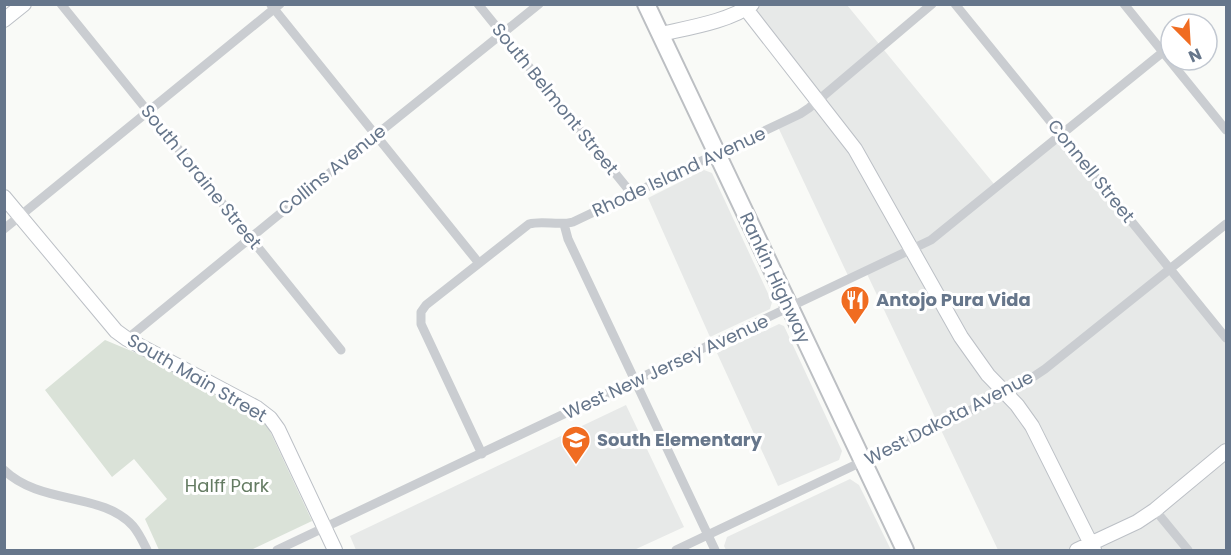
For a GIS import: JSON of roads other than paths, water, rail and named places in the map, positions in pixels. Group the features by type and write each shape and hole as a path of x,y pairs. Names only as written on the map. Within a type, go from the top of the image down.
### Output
{"highway":[{"name":"Rankin Highway","path":"646,4 905,550"}],"street":[{"path":"4,20 24,4"},
{"name":"South Loraine Street","path":"61,4 341,350"},
{"name":"South Belmont Street","path":"478,4 632,194"},
{"name":"Collins Avenue","path":"127,339 539,4"},
{"name":"Rhode Island Avenue","path":"482,454 421,324 420,316 426,304 529,224 573,222 800,114 932,4"},
{"name":"Connell Street","path":"955,4 1227,338"},
{"path":"1124,4 1159,47"},
{"path":"4,229 275,6 478,262"},
{"path":"661,34 705,24 749,7 855,149 961,337 988,375 1017,405 1032,426 1093,547"},
{"name":"West New Jersey Avenue","path":"277,550 931,240 1159,55"},
{"path":"1179,72 1227,130"},
{"name":"South Main Street","path":"4,197 111,326 127,339 270,417 278,429 335,550"},
{"path":"564,224 566,235 715,550"},
{"name":"West Dakota Avenue","path":"676,550 1006,394 1045,369 1227,224"},
{"path":"1077,550 1093,547 1137,522 1227,451"},
{"path":"4,470 20,483 37,490 115,512 134,527 147,550"},
{"path":"1155,510 1188,550"}],"place":[{"name":"Antojo Pura Vida","path":"855,326"},
{"name":"South Elementary","path":"576,466"}],"park label":[{"name":"Halff Park","path":"227,486"}]}
